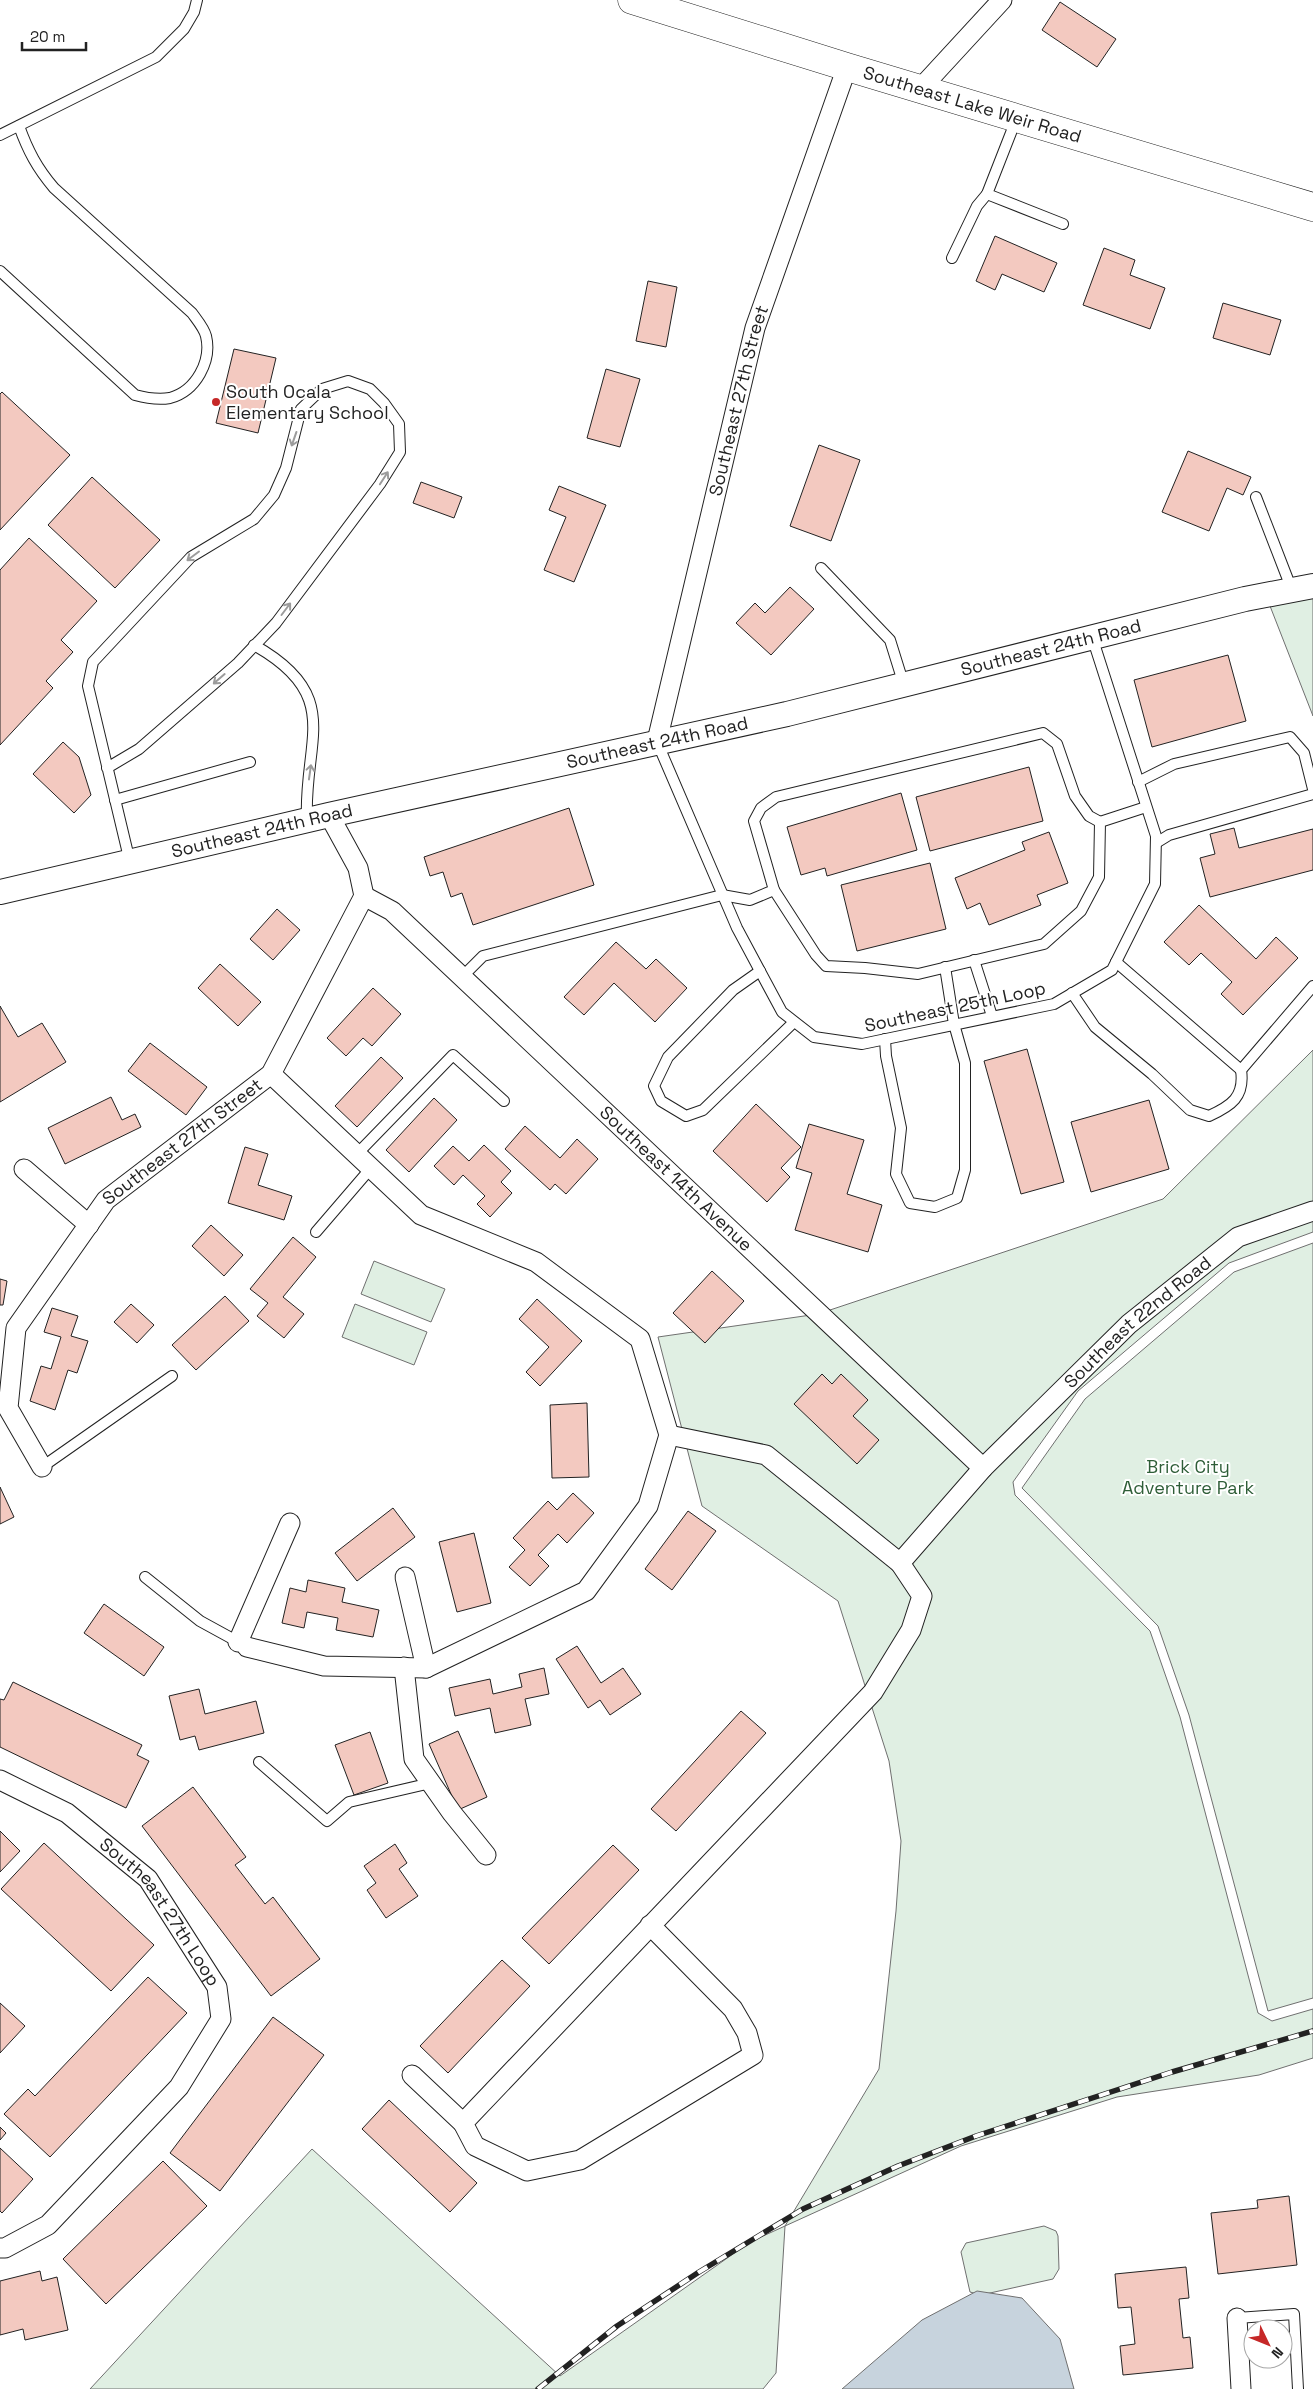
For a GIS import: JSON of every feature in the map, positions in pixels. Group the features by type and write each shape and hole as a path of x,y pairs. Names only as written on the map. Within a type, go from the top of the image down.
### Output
{"main road":[{"name":"Southeast Lake Weir Road","path":"632,0 847,67 1313,207"}],"street":[{"path":"920,89 1002,0"},
{"name":"Southeast 27th Street","path":"657,741 755,328 847,67"},
{"name":"Southeast 24th Road","path":"0,892 657,741 787,714 1245,599 1303,588"},
{"path":"318,818 358,868 364,896"},
{"name":"Southeast 27th Street","path":"42,1467 8,1408 5,1392 16,1328 106,1200 272,1074 364,896"},
{"name":"Southeast 14th Avenue","path":"364,896 392,911 984,1468"},
{"path":"272,1074 421,1215 536,1262 640,1339 669,1435 648,1506 586,1591 426,1668 324,1666 243,1645 290,1523"},
{"path":"24,1169 89,1225"},
{"name":"Southeast 22nd Road","path":"900,1563 984,1468 1129,1324 1238,1236 1313,1211"},
{"path":"463,2123 873,1692 911,1630 922,1596 900,1563 766,1455 669,1435"},
{"path":"406,1577 426,1668"},
{"path":"404,1667 414,1759 486,1855"},
{"name":"Southeast 27th Loop","path":"0,1780 67,1813 148,1880 217,1987 221,2019 179,2086 48,2225 6,2248 0,2248"},
{"path":"412,2075 463,2123 475,2146 527,2171 580,2160 753,2055 747,2033 734,2009 650,1925"},
{"path":"1237,2318 1241,2389"}],"lane":[{"path":"0,135 156,57 184,29 194,12 197,0"},
{"path":"952,258 977,206 987,194 1017,118"},
{"path":"0,272 135,395 148,398 171,398 189,386 202,372 208,357 206,335 192,313 54,188 32,158 19,126"},
{"path":"987,194 1063,224"},
{"path":"107,768 139,749 238,663 282,615 380,484 400,452 399,424 384,403 370,389 348,381 322,388 301,409 286,468 274,495 254,519 191,557 93,662 88,686 107,768 130,862"},
{"path":"1256,497 1303,588"},
{"path":"821,568 890,640 904,685"},
{"name":"Southeast 25th Loop","path":"657,741 722,895 760,972 782,1012 814,1037 862,1044 1054,1004 1112,970 1155,884 1156,842 1092,637"},
{"path":"254,645 278,659 293,674 303,687 312,709 314,718 314,748 306,801 318,818"},
{"path":"1100,822 1099,877 1081,911 1044,944 918,974 826,966 816,955 774,890 754,821 761,808 776,797 1043,733 1057,744 1075,796 1089,816 1100,822 1146,806"},
{"path":"1138,782 1174,764 1290,736 1304,754 1313,788"},
{"path":"115,800 250,762"},
{"path":"1156,842 1168,834 1313,794"},
{"path":"462,977 483,956 722,895 750,900 774,890"},
{"path":"974,960 992,1016"},
{"path":"1072,993 1095,1027 1190,1110 1208,1116 1226,1108 1236,1100 1243,1083 1241,1070 1116,962"},
{"path":"885,1039 886,1056 901,1128 896,1174 910,1203 935,1207 957,1198 965,1170 965,1063 954,1024 945,967"},
{"path":"760,972 732,990 668,1057 654,1086 661,1101 686,1116 703,1110 794,1022"},
{"path":"1241,1070 1313,986"},
{"path":"357,1154 452,1055 504,1101"},
{"path":"316,1232 371,1168"},
{"path":"42,1467 172,1376"},
{"path":"146,1577 200,1621 243,1645"},
{"path":"259,1762 327,1820 349,1802 431,1783"},
{"path":"1237,2318 1294,2314 1298,2389"}],"green space":[{"path":"1313,598 1313,716 1270,606"},
{"path":"1313,1050 1313,1232 1229,1263 1078,1391 1013,1482 1015,1495 1150,1631 1180,1717 1258,2013 1272,2021 1313,2009 1313,2058 1259,2075 1117,2097 961,2146 785,2226 879,2069 896,1911 901,1841 889,1761 838,1601 702,1506 658,1337 818,1314 1163,1199"},
{"name":"Brick City Adventure Park","path":"1313,1243 1313,1998 1268,2011 1189,1715 1158,1626 1022,1488 1085,1399 1234,1272"},
{"path":"374,1261 445,1289 431,1322 361,1294"},
{"path":"355,1304 427,1332 414,1365 342,1337"},
{"path":"312,2149 560,2376 750,2242 785,2226 776,2373 763,2389 90,2389"},
{"path":"1044,2226 1056,2231 1058,2236 1059,2269 1053,2279 981,2295 970,2292 961,2252 966,2243"}],"shaded area":[{"path":"977,2291 1022,2298 1060,2339 1074,2389 842,2389 922,2320"}],"building":[{"path":"1060,2 1116,39 1097,67 1042,30"},
{"path":"995,236 1057,263 1044,292 1002,274 995,290 976,281"},
{"path":"1104,248 1135,260 1130,275 1165,288 1150,329 1083,305"},
{"path":"648,281 677,287 666,347 636,341"},
{"path":"1223,303 1281,320 1270,355 1213,338"},
{"path":"234,349 276,358 258,433 216,423"},
{"path":"606,369 640,379 620,447 587,438"},
{"path":"2,392 70,455 0,530 0,394"},
{"path":"819,445 860,460 831,541 790,526"},
{"path":"1188,451 1251,477 1243,495 1227,488 1209,531 1162,512"},
{"path":"92,477 160,540 115,588 48,525"},
{"path":"421,482 462,497 454,518 413,503"},
{"path":"559,486 606,505 574,582 544,570 566,517 549,510"},
{"path":"29,538 97,601 61,640 73,652 46,681 53,688 0,745 0,570"},
{"path":"790,587 814,609 771,655 736,623 755,603 765,613"},
{"path":"1228,655 1246,721 1152,747 1134,680"},
{"path":"63,742 79,757 91,795 74,813 33,774"},
{"path":"1029,767 1043,821 930,851 916,797"},
{"path":"901,793 917,850 827,876 825,868 801,875 787,827"},
{"path":"569,808 594,885 473,925 462,893 451,897 443,872 430,876 424,857"},
{"path":"1234,828 1239,848 1313,829 1313,870 1210,897 1200,858 1215,854 1210,834"},
{"path":"1049,832 1068,883 1037,895 1041,905 989,925 980,903 967,909 955,878 1025,850 1022,842"},
{"path":"930,863 946,929 857,951 841,885"},
{"path":"1199,905 1256,959 1276,937 1298,958 1243,1015 1221,994 1232,982 1201,953 1189,965 1164,942"},
{"path":"277,909 300,930 273,960 250,939"},
{"path":"616,942 646,969 656,959 687,988 655,1022 614,983 584,1015 564,997"},
{"path":"220,964 261,1002 238,1026 198,988"},
{"path":"373,988 401,1014 372,1046 363,1038 346,1056 327,1038"},
{"path":"0,1006 18,1037 42,1023 66,1062 0,1102"},
{"path":"150,1043 207,1087 186,1115 128,1071"},
{"path":"1027,1049 1064,1182 1021,1194 984,1061"},
{"path":"381,1057 403,1078 357,1127 335,1106"},
{"path":"111,1097 122,1120 135,1114 141,1127 65,1164 48,1128"},
{"path":"434,1098 457,1120 409,1172 386,1150"},
{"path":"1149,1100 1169,1169 1091,1192 1071,1122"},
{"path":"756,1104 801,1147 781,1168 790,1177 767,1202 713,1151"},
{"path":"809,1124 864,1140 847,1194 882,1205 868,1252 795,1230 812,1173 796,1168"},
{"path":"525,1126 560,1158 577,1139 598,1159 566,1194 555,1184 550,1190 505,1149"},
{"path":"484,1145 511,1171 501,1182 512,1193 490,1217 477,1204 485,1196 463,1175 454,1185 434,1166 453,1146 469,1161"},
{"path":"245,1147 268,1154 258,1185 292,1196 284,1220 228,1203"},
{"path":"211,1225 243,1255 224,1276 192,1246"},
{"path":"293,1237 316,1257 283,1297 304,1314 284,1338 257,1316 268,1303 250,1289"},
{"path":"712,1271 744,1301 705,1343 673,1313"},
{"path":"0,1279 7,1281 3,1305 0,1305"},
{"path":"225,1296 249,1321 196,1370 172,1345"},
{"path":"537,1299 582,1341 540,1386 526,1372 549,1347 519,1319"},
{"path":"131,1304 154,1325 137,1343 114,1322"},
{"path":"52,1308 78,1316 71,1336 88,1341 77,1373 68,1370 55,1410 30,1401 41,1366 51,1369 61,1337 44,1332"},
{"path":"822,1374 832,1384 841,1374 868,1400 853,1416 879,1440 857,1464 794,1404"},
{"path":"587,1403 589,1477 552,1478 550,1405"},
{"path":"0,1487 14,1517 0,1524"},
{"path":"573,1493 594,1513 567,1543 558,1534 538,1555 549,1566 530,1586 509,1567 525,1550 513,1538 548,1501 557,1510"},
{"path":"393,1508 415,1537 357,1581 335,1553"},
{"path":"688,1511 716,1531 672,1590 645,1569"},
{"path":"474,1533 491,1603 457,1612 439,1542"},
{"path":"308,1580 345,1588 342,1602 379,1610 373,1637 336,1630 338,1618 307,1612 304,1628 282,1623 290,1588 306,1592"},
{"path":"104,1604 164,1647 144,1676 84,1633"},
{"path":"577,1646 601,1683 623,1668 641,1694 610,1715 600,1700 588,1708 556,1659"},
{"path":"544,1668 549,1694 525,1699 531,1725 495,1733 490,1708 455,1716 449,1688 490,1679 493,1694 522,1687 519,1674"},
{"path":"13,1682 142,1745 137,1755 149,1761 126,1808 0,1747 0,1699 4,1700"},
{"path":"199,1689 205,1714 256,1701 264,1733 199,1750 195,1736 180,1740 169,1696"},
{"path":"741,1711 766,1733 676,1831 651,1809"},
{"path":"458,1731 487,1797 458,1810 429,1744"},
{"path":"370,1732 388,1783 354,1795 335,1745"},
{"path":"193,1787 246,1857 235,1865 265,1904 273,1897 320,1959 271,1996 142,1826"},
{"path":"0,1831 20,1851 0,1872"},
{"path":"44,1843 154,1945 111,1991 1,1889"},
{"path":"395,1844 407,1863 399,1869 418,1896 386,1918 367,1890 376,1883 364,1866"},
{"path":"613,1845 639,1870 549,1964 522,1938"},
{"path":"502,1960 530,1986 448,2073 420,2046"},
{"path":"148,1977 187,2013 50,2157 4,2114 28,2089 35,2096"},
{"path":"0,2003 25,2026 0,2053"},
{"path":"273,2017 324,2055 220,2191 170,2153"},
{"path":"389,2100 477,2183 450,2212 362,2129"},
{"path":"0,2127 6,2133 0,2140"},
{"path":"0,2148 33,2179 2,2213 0,2211"},
{"path":"163,2161 207,2206 106,2304 63,2259"},
{"path":"1289,2196 1297,2265 1218,2274 1211,2213 1258,2208 1257,2200"},
{"path":"1186,2267 1189,2298 1179,2299 1183,2338 1190,2337 1193,2368 1123,2375 1120,2346 1135,2344 1131,2307 1118,2308 1115,2274"},
{"path":"40,2271 42,2281 57,2277 68,2330 25,2340 23,2329 0,2335 0,2281"}],"railway":[{"path":"538,2389 617,2326 699,2272 803,2209 898,2166 976,2136 1172,2072 1313,2031"}],"place":[{"name":"South Ocala Elementary School","path":"216,402"}]}
